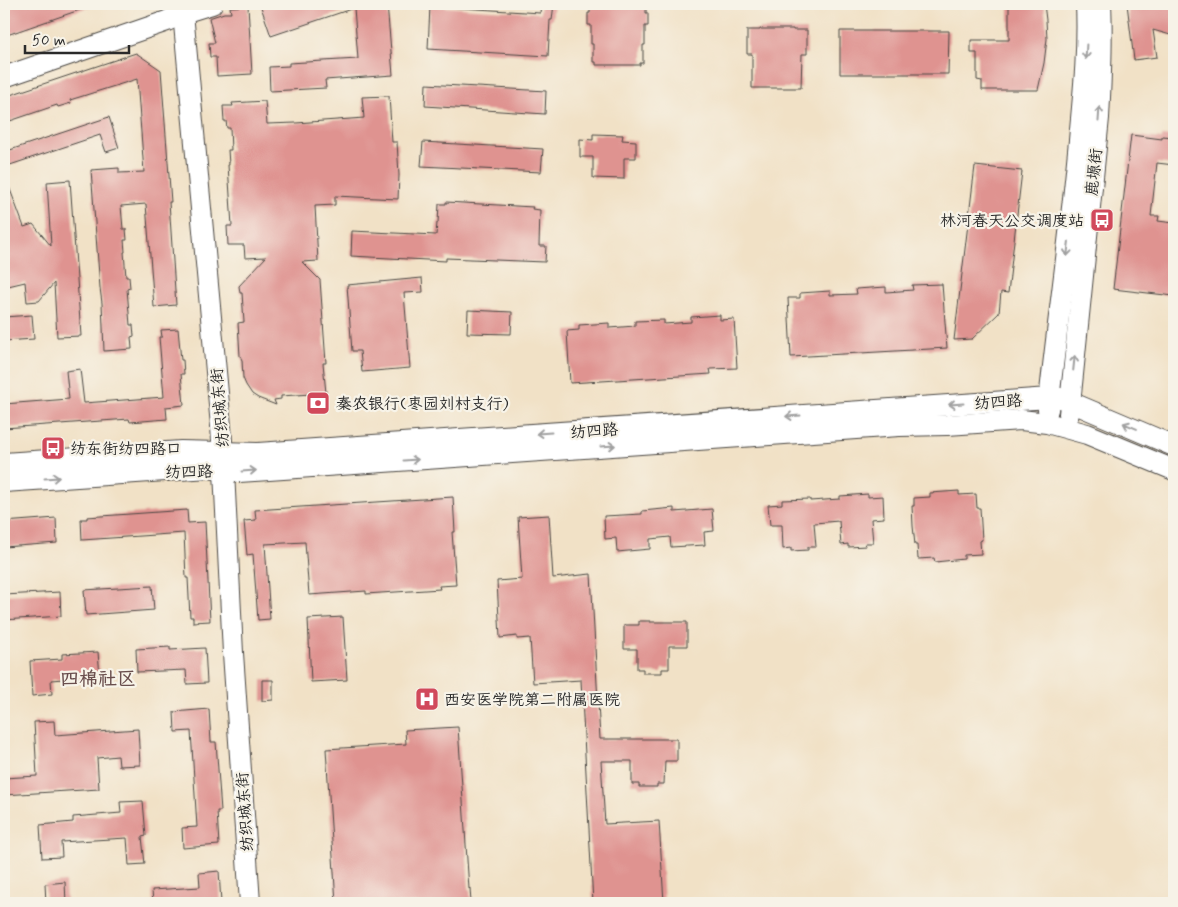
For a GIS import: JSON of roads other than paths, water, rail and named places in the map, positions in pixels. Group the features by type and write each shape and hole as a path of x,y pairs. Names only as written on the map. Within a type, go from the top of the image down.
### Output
{"street":[{"path":"4,77 167,21 181,8 212,4"},
{"name":"鹿塬街","path":"1047,423 1078,152 1087,53 1086,4"},
{"name":"鹿塬街","path":"1068,429 1099,118 1102,68 1101,4"},
{"name":"纺织城东街","path":"181,8 223,462 233,652 250,903"},
{"name":"纺四路","path":"4,482 209,468 223,462 258,453 1049,398 1061,398 1174,446"},
{"name":"纺四路","path":"4,463 181,450 249,471 899,426 1021,420 1047,423 1087,434 1174,470"}],"place":[{"name":"林河春天公交调度站","path":"1102,220"},
{"name":"秦农银行(枣园刘村支行)","path":"318,403"},
{"name":"纺东街纺四路口","path":"53,448"},
{"name":"西安医学院第二附属医院","path":"427,699"}],"district":[{"name":"四棉社区","path":"98,678"}]}
